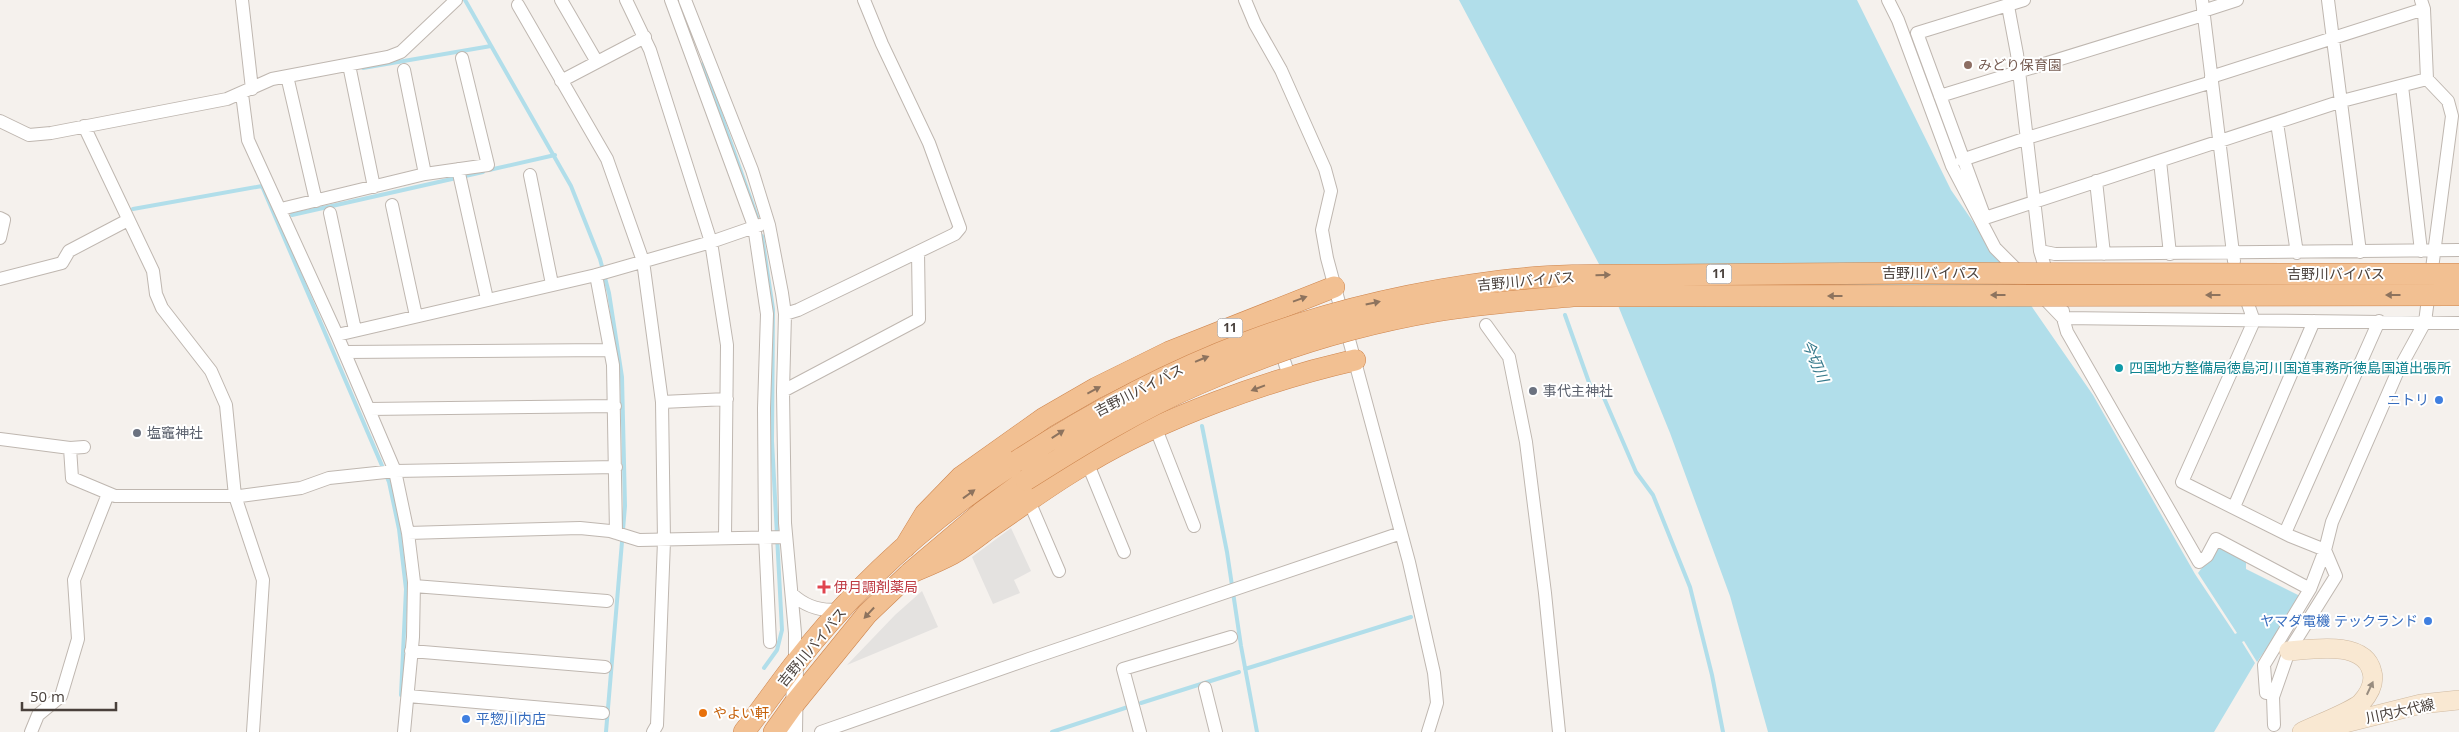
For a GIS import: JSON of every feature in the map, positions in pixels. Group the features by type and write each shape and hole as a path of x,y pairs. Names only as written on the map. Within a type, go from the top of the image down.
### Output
{"highway":[{"name":"吉野川バイパス","path":"774,732 794,704 867,614 910,573 981,513 1022,470 1070,427 1120,399 1194,362 1246,341 1300,323 1369,304 1503,281 1571,276 1789,273 2459,274"},
{"name":"11","path":"905,547 925,514 960,477 1044,418 1096,388 1169,352 1334,287"},
{"name":"吉野川バイパス","path":"744,732 795,664 844,608 905,547 955,505 1197,384 1261,359 1374,324 1438,311 1504,302 1573,296 2459,295"},
{"name":"11","path":"910,573 952,554 1087,462 1156,429 1289,376 1355,360"}],"main road":[{"path":"2289,651 2333,648 2354,652 2365,658 2371,668 2374,680 2369,693 2360,704 2302,732"},
{"name":"川内大代線","path":"2312,732 2396,709 2459,700"}],"street":[{"path":"242,0 248,140 337,334 395,471 408,533 414,586 412,651 404,732"},
{"path":"0,122 28,134 84,126 187,108 247,92 272,79 388,57 401,52 456,0"},
{"path":"561,0 597,62"},
{"path":"626,0 645,38 711,242 726,329 725,537"},
{"path":"671,0 761,225 767,314 764,408 776,537 792,594 795,664 794,732"},
{"path":"685,0 738,128 785,314 783,391 770,642"},
{"path":"785,314 798,310 918,252 954,234 960,228 929,142 864,0"},
{"path":"1245,0 1255,24 1282,70 1325,169 1331,191 1322,230 1334,287 1400,533 1434,672 1437,703 1428,732"},
{"path":"1888,0 1898,20 1952,166 1995,248 2063,318 2459,323"},
{"path":"2024,0 1917,33 1962,160 1985,218 2219,143 2342,101 2427,79"},
{"path":"1940,96 2020,73 2203,8 2237,0"},
{"path":"2328,0 2360,252"},
{"path":"1962,160 2211,80 2422,5 2427,79 2448,101 2452,116 2436,251 2425,322 2397,372 2332,522 2325,550 2310,589 2264,665 2266,692"},
{"path":"518,6 606,159 642,261 662,402 664,541 657,725 653,732"},
{"path":"2008,6 2020,73 2040,251 2046,273 2063,308 2063,318 2067,332 2199,562 2207,556 2216,539 2310,589"},
{"path":"2203,8 2233,254 2248,308 2254,320"},
{"path":"560,82 645,38"},
{"path":"281,209 425,174 488,164 462,58"},
{"path":"349,64 374,187"},
{"path":"404,70 425,174"},
{"path":"288,76 316,202"},
{"path":"2402,86 2421,251"},
{"path":"2277,123 2297,253"},
{"path":"84,126 153,271 156,294 162,308 211,371 226,404 235,496 263,580 253,732"},
{"path":"2160,161 2170,254"},
{"path":"458,169 487,299"},
{"path":"530,175 552,284"},
{"path":"2096,181 2104,254"},
{"path":"392,205 416,316"},
{"path":"330,213 355,330"},
{"path":"0,218 4,220 0,238"},
{"path":"0,279 62,263 69,251 128,220"},
{"path":"337,334 601,273 711,242 761,225"},
{"path":"2040,251 2055,254 2233,254 2459,250"},
{"path":"783,391 919,319 918,252"},
{"path":"601,273 613,366 620,535"},
{"path":"1268,312 1289,376"},
{"path":"2254,320 2182,482 2285,533 2325,550 2336,576 2289,651 2273,697 2274,725"},
{"path":"2234,507 2314,321"},
{"path":"2285,533 2379,321"},
{"path":"1486,325 1509,357 1526,442 1545,593 1559,732"},
{"path":"344,352 610,350"},
{"path":"662,402 727,399"},
{"path":"369,409 614,406"},
{"path":"0,429 0,440 70,448 84,447"},
{"path":"1156,429 1194,526"},
{"path":"70,448 72,478 115,496 235,496 301,488 329,478 395,471 616,467"},
{"path":"1087,462 1124,552"},
{"path":"31,732 38,715 61,696 78,638 74,580 108,494"},
{"path":"1029,501 1059,572"},
{"path":"408,533 580,528 640,540 664,541 725,537 776,537"},
{"path":"821,732 1232,589 1400,533"},
{"path":"414,586 607,601"},
{"path":"792,594 808,606 818,609 829,611 844,608"},
{"path":"1140,732 1123,669 1231,636"},
{"path":"412,651 605,667"},
{"path":"1205,688 1216,732"},
{"path":"408,696 603,713"}],"shaded area":[{"path":"1011,528 1031,571 1014,580 1020,593 993,604 972,557"},
{"path":"922,591 938,627 847,665 895,615"}],"water":[{"name":"今切川","path":"1459,0 1857,0 1951,190 2093,395 2195,574 2235,634 2237,633 2198,573 2219,545 2246,558 2246,569 2302,597 2257,662 2244,641 2242,642 2255,663 2214,732 1768,732 1730,596 1670,433 1608,281"}],"waterway":[{"path":"465,0 571,186 600,259 609,293 622,377 625,506 606,732"},
{"path":"679,4 689,27"},
{"path":"363,68 491,46"},
{"path":"703,64 757,217"},
{"path":"489,170 555,155"},
{"path":"292,215 483,172"},
{"path":"133,209 262,186 389,482 399,529 406,589 401,695"},
{"path":"762,236 773,309 772,441 782,630 777,650 764,668"},
{"path":"1565,315 1591,388 1604,398 1636,472 1653,495 1690,587 1712,675 1723,732"},
{"path":"1202,426 1227,552 1241,646 1257,732"},
{"path":"1245,669 1411,617"},
{"path":"1141,703 1239,672"},
{"path":"1052,732 1128,707"}],"place":[{"name":"みどり保育園","path":"1968,65"},
{"name":"四国地方整備局徳島河川国道事務所徳島国道出張所","path":"2119,368"},
{"name":"事代主神社","path":"1533,391"},
{"name":"ニトリ","path":"2439,400"},
{"name":"塩竈神社","path":"137,433"},
{"name":"伊月調剤薬局","path":"824,587"},
{"name":"ヤマダ電機 テックランド","path":"2428,621"},
{"name":"やよい軒","path":"703,713"},
{"name":"平惣川内店","path":"466,719"}]}
